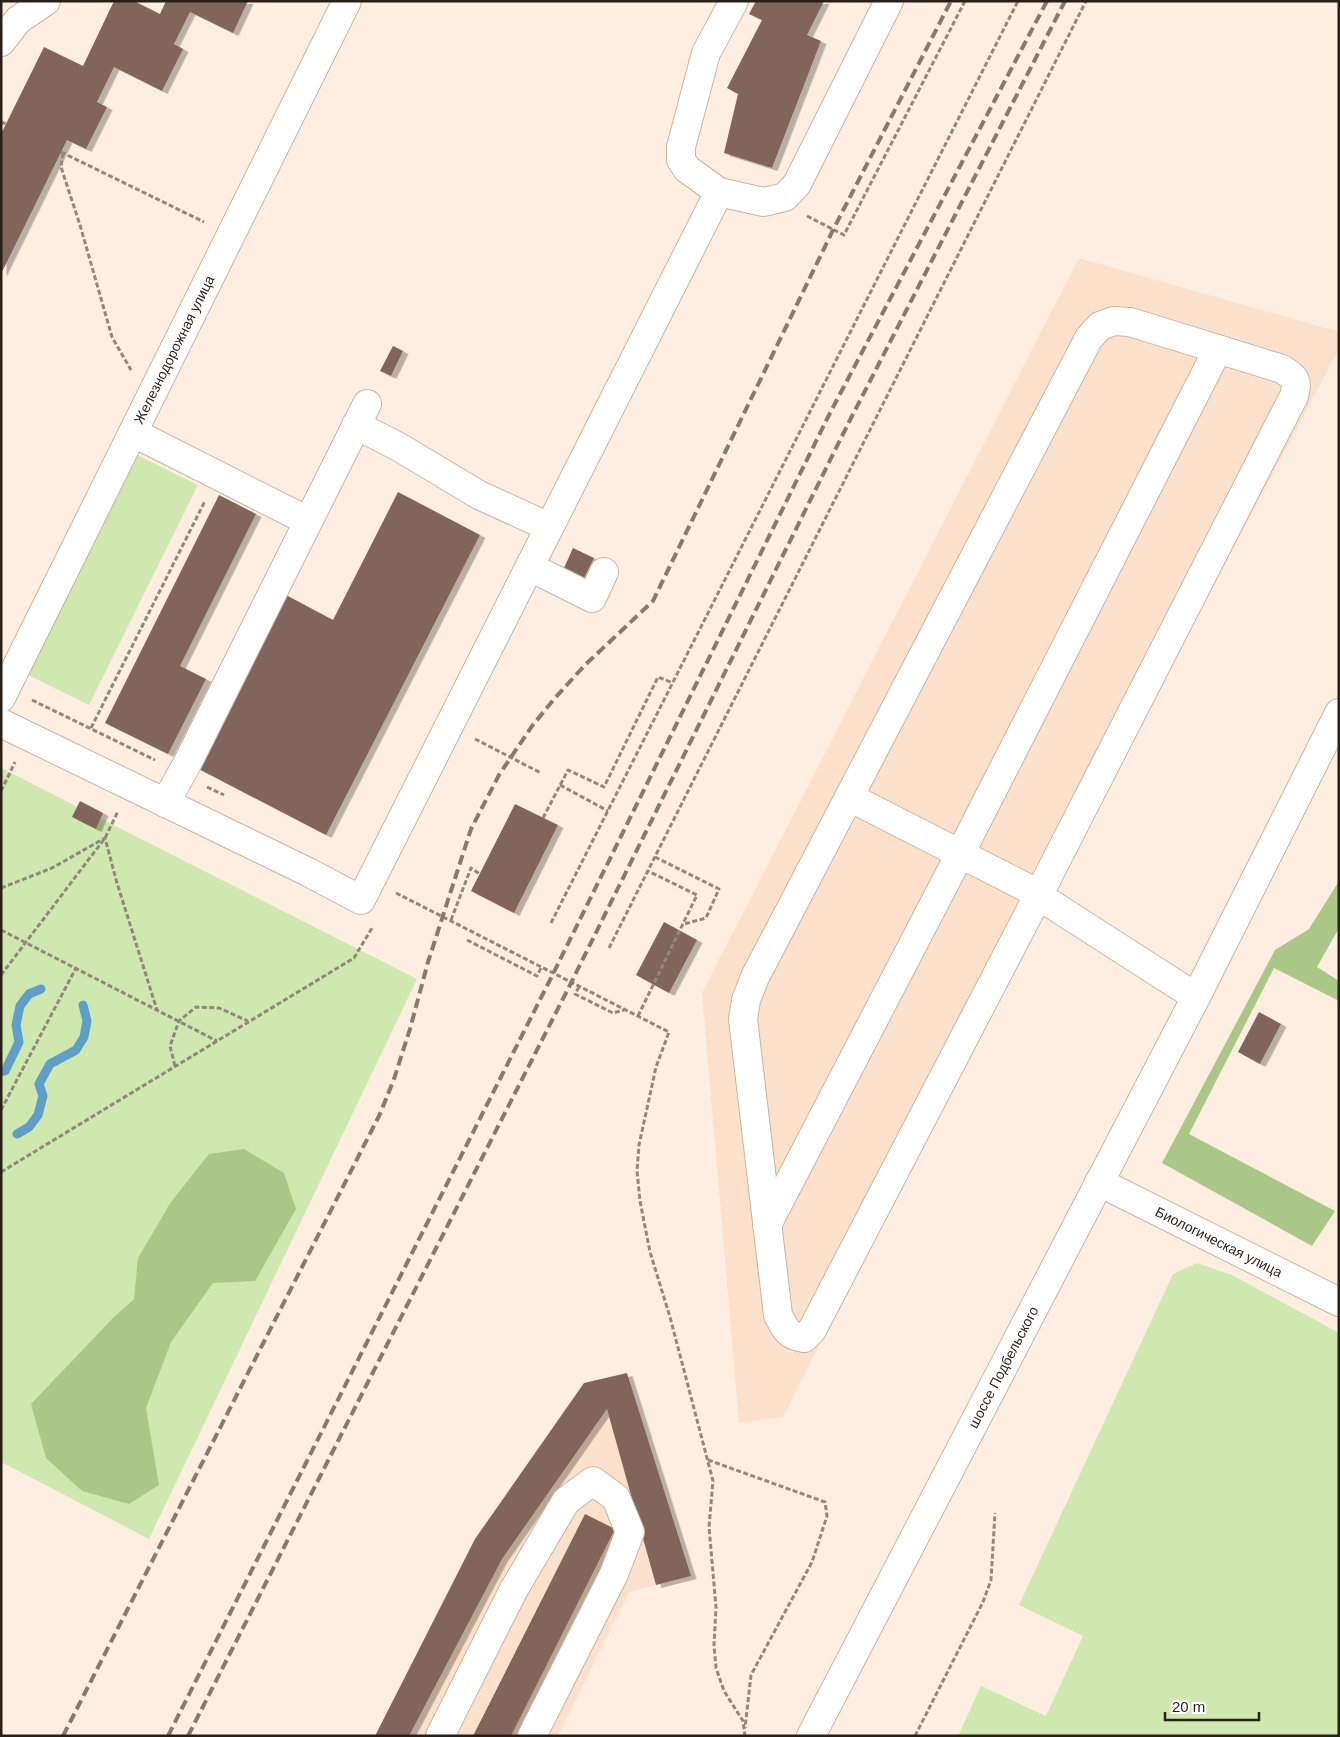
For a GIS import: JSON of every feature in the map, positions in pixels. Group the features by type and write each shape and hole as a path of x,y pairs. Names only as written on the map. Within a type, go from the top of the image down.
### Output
{"street":[{"path":"1,42 18,20 46,1"},
{"name":"Железнодорожная улица","path":"4,693 346,1"},
{"path":"734,1 706,53 681,147 681,160 687,169 719,192 764,202 786,197 797,184 889,1"},
{"path":"1,723 361,900 719,192"},
{"path":"1114,321 1130,322 1282,368 1293,376 1296,385 1294,396 1039,894 817,1321 804,1338 793,1337 784,1328 778,1316 744,1019 746,1000 755,977 849,797 1089,338 1100,326 1114,321"},
{"path":"767,1225 960,854 1218,349"},
{"path":"165,803 362,414 399,447 479,495 549,527"},
{"path":"134,433 308,521"},
{"path":"530,567 592,598 604,572"},
{"name":"шоссе Подбельского","path":"811,1736 1196,997 1339,713"},
{"path":"849,797 1039,894 1045,900 1196,997"},
{"name":"Биологическая улица","path":"1099,1182 1339,1302"},
{"path":"440,1736 513,1591 566,1501 592,1481 616,1498 630,1532 614,1574 532,1736"}],"path":[{"path":"802,214 844,235 965,1"},
{"path":"551,923 1018,1"},
{"path":"609,948 1086,1"},
{"path":"1,122 6,124"},
{"path":"131,370 112,337 80,225 61,167 62,152 204,222"},
{"path":"91,728 208,494"},
{"path":"543,818 568,770 604,787 658,677 673,683"},
{"path":"4,693 91,728 224,795"},
{"path":"468,735 541,773"},
{"path":"1,975 105,838 146,755"},
{"path":"1,791 16,760"},
{"path":"560,785 608,811"},
{"path":"1,888 52,868 105,838"},
{"path":"105,838 117,883 158,1010"},
{"path":"655,857 720,890 706,918 684,924"},
{"path":"451,920 471,868 480,874"},
{"path":"638,1016 698,895 648,871"},
{"path":"371,881 669,1032 656,1067 639,1145 638,1181 640,1201 650,1252 670,1317 713,1481 709,1527 716,1607 714,1645 716,1668 724,1691 743,1721 745,1731"},
{"path":"1,930 217,1041"},
{"path":"1,1172 354,958 368,936"},
{"path":"467,940 537,976 541,968"},
{"path":"1,1110 76,968"},
{"path":"579,987 575,994 613,1013 625,1010"},
{"path":"175,1066 170,1046 179,1021 196,1007 219,1008 249,1021"},
{"path":"708,1460 825,1502 826,1516 812,1562 751,1675 745,1736"},
{"path":"915,1736 984,1602 992,1580 995,1513"}],"shaded area":[{"path":"1079,258 1339,332 1339,349 1058,879 1045,900 783,1417 739,1423 702,993"},
{"path":"627,1373 691,1576 629,1592 558,1736 375,1736 475,1539 584,1383"}],"green space":[{"path":"135,454 198,485 89,705 26,674"},
{"path":"1,768 417,979 149,1539 1,1462"},
{"path":"1339,881 1339,928 1317,967 1339,981 1339,1001 1274,968 1189,1134 1335,1211 1312,1246 1162,1163 1275,950 1309,929"},
{"path":"244,1149 284,1173 296,1209 255,1281 213,1283 171,1342 146,1408 159,1485 129,1504 82,1491 46,1458 31,1404 113,1318 134,1299 138,1258 171,1202 209,1154"},
{"path":"1197,1263 1232,1275 1339,1333 1339,1736 958,1736 981,1686 1046,1716 1083,1636 1019,1605 1173,1274"}],"building":[{"path":"114,1 134,1 160,14 166,1 248,1 233,33 190,12 174,44 183,49 162,91 114,67 97,102 107,107 86,149 67,140 1,274 1,134 44,47 83,66"},
{"path":"756,1 824,1 807,35 821,41 772,168 724,153 738,94 727,88 762,20 749,14"},
{"path":"393,346 403,351 391,376 380,371"},
{"path":"398,492 480,535 326,835 195,767 284,594 333,620"},
{"path":"219,495 256,514 180,666 206,679 168,754 105,723"},
{"path":"573,548 594,558 583,580 563,570"},
{"path":"80,801 103,813 96,829 72,817"},
{"path":"515,804 558,825 514,913 471,891"},
{"path":"664,922 697,940 669,993 636,975"},
{"path":"1259,1012 1281,1024 1260,1064 1238,1052"},
{"path":"627,1373 691,1576 656,1585 607,1409 502,1559 409,1736 375,1736 475,1539 584,1383"},
{"path":"585,1514 615,1529 511,1736 473,1736"}],"waterway":[{"path":"1,1072 5,1071 19,1042 16,1025 20,1006 29,994 41,989"},
{"path":"17,1134 29,1127 38,1115 43,1096 39,1084 50,1064 76,1050 84,1037 87,1021 83,1005"}],"railway":[{"path":"63,1736 380,1114 394,1079 410,1029 428,962 471,829 499,775 532,726 585,665 653,601 833,230 951,1"},
{"path":"168,1736 553,974 830,413 1047,1"},
{"path":"188,1736 571,983 849,422 1065,1"}]}
